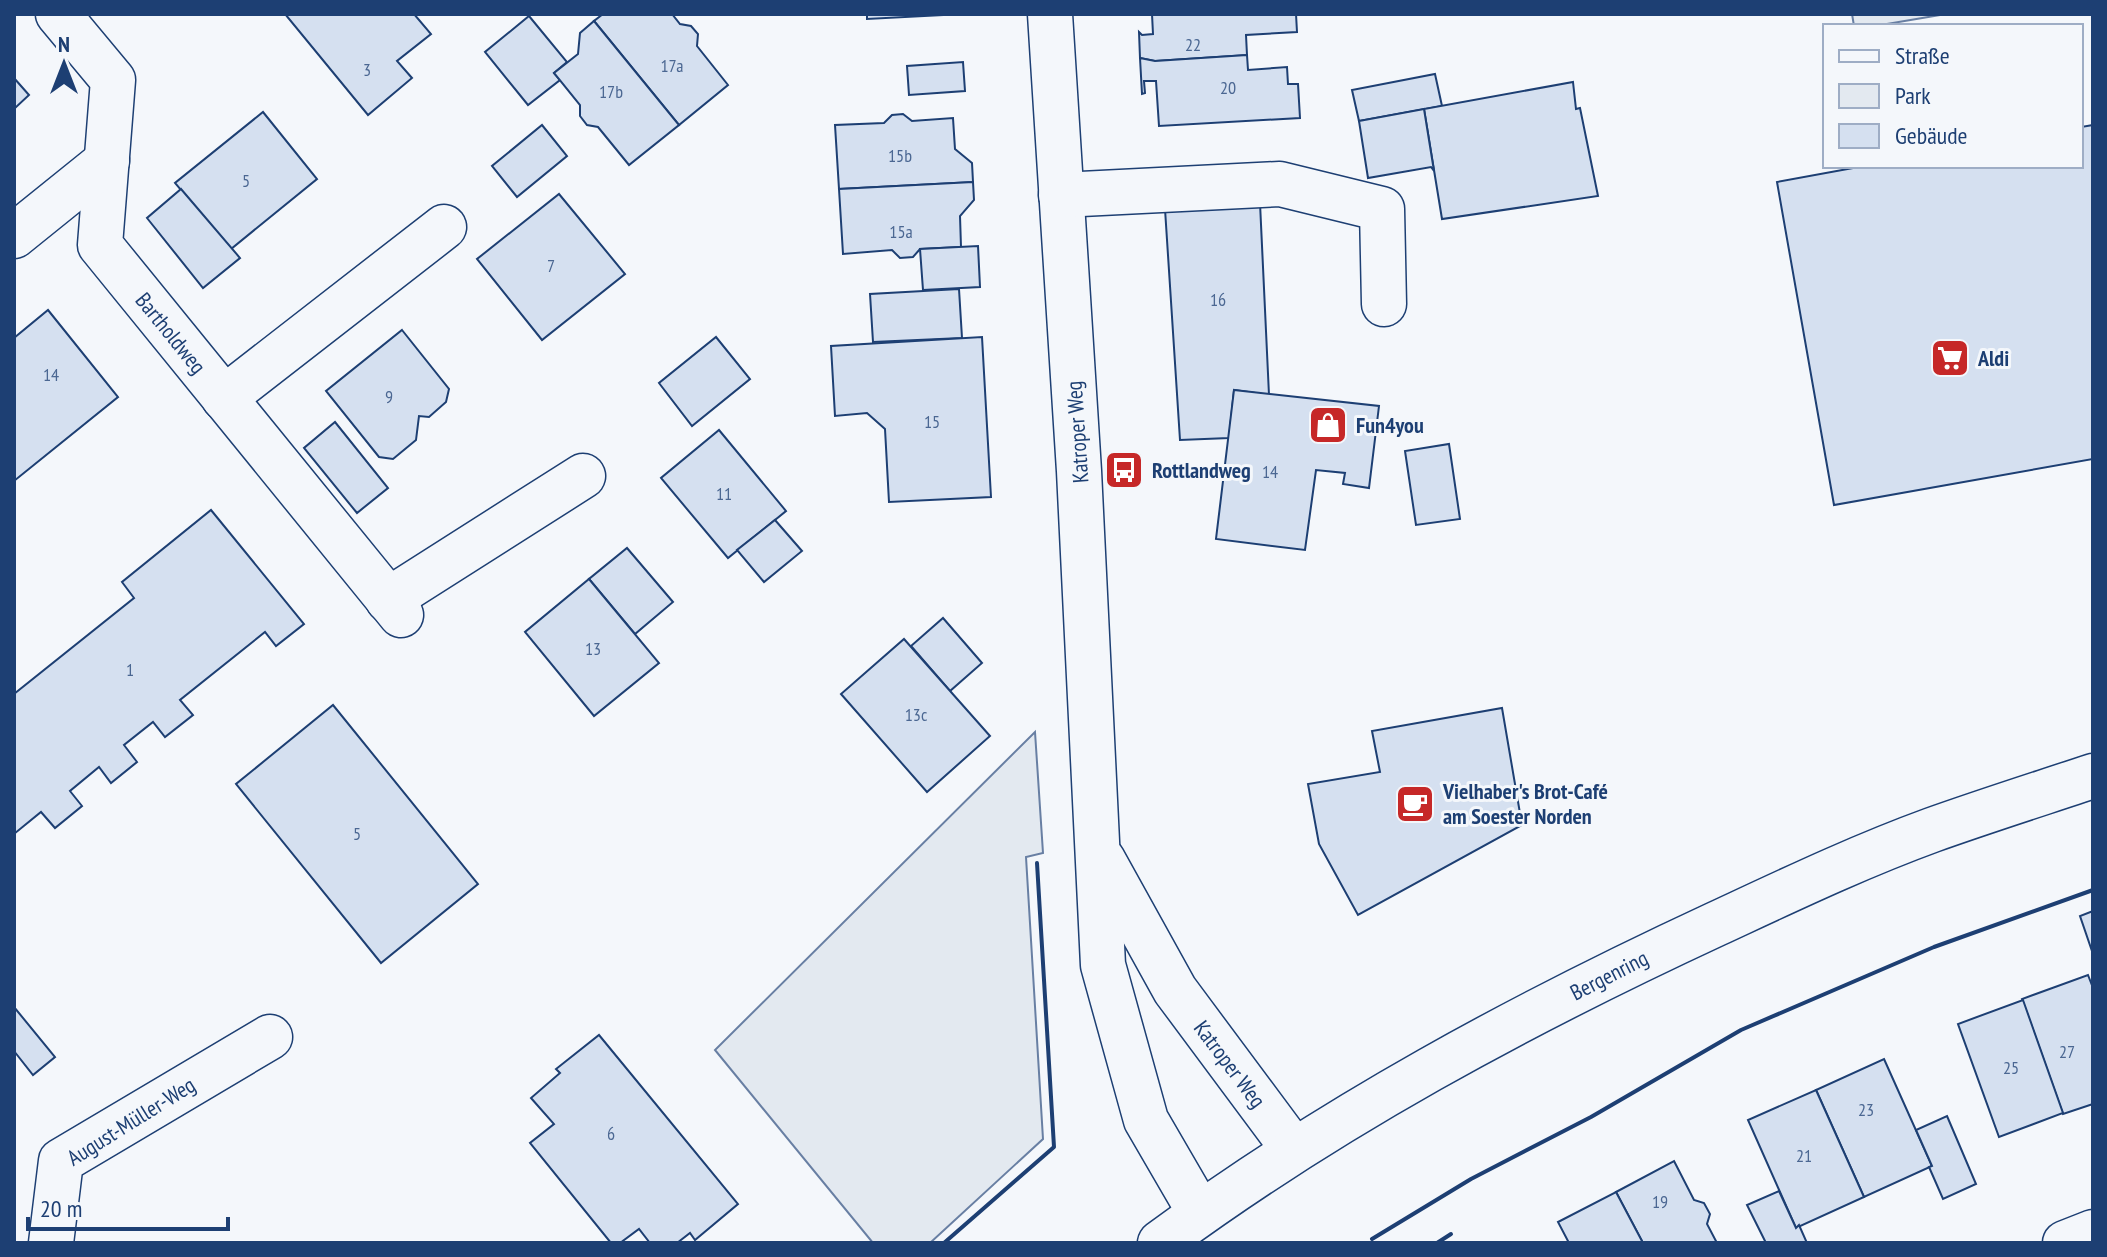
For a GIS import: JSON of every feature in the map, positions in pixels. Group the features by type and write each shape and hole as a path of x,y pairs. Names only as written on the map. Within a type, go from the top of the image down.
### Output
{"street":[{"name":"Bartholdweg","path":"58,14 113,80 100,245 394,608 583,476"},
{"name":"Katroper Weg","path":"1050,14 1079,471 1103,965 1146,1120 1200,1213"},
{"path":"14,236 107,161"},
{"path":"1061,195 1280,184 1382,209 1384,304"},
{"path":"224,398 444,227"},
{"name":"Bergenring","path":"1160,1243 1294,1150 1421,1076 1621,968 1815,878 1916,836 2093,776"},
{"name":"Katroper Weg","path":"1098,850 1175,990 1294,1150"},
{"name":"August-Müller-Weg","path":"51,1243 61,1161 270,1037"},
{"path":"2065,1243 2093,1232"}],"green space":[{"path":"1852,14 1946,14 1887,24 1854,24"},
{"path":"1035,732 1043,853 1026,857 1043,1139 930,1243 873,1243 715,1050"}],"building":[{"path":"285,14 414,14 431,34 397,61 412,78 368,115"},
{"path":"603,14 672,14 680,24 691,26 698,34 697,46 728,85 679,125 594,21"},
{"path":"867,14 963,14 867,19"},
{"path":"1152,14 1296,14 1297,32 1246,35 1247,55 1155,61 1140,58 1139,32 1142,35 1153,34"},
{"path":"529,16 567,62 554,73 560,80 528,105 485,52"},
{"path":"594,21 679,125 629,165 598,127 587,125 580,116 580,105 554,73 578,54 580,33"},
{"path":"1247,55 1248,70 1287,67 1288,84 1298,84 1300,118 1159,126 1156,81 1144,81 1145,93 1142,94 1140,58 1155,61"},
{"path":"963,62 965,91 909,95 907,66"},
{"path":"1435,74 1442,106 1359,121 1352,90"},
{"path":"14,78 29,95 14,109"},
{"path":"1573,82 1576,109 1580,108 1598,196 1442,219 1424,109"},
{"path":"1424,109 1434,171 1431,167 1368,178 1359,121"},
{"path":"263,112 317,179 231,249 175,183"},
{"path":"903,114 912,121 953,118 955,149 972,163 973,182 839,189 835,125 884,123 892,115"},
{"path":"542,125 567,156 517,197 492,166"},
{"name":"Aldi","path":"2093,125 2093,459 1834,505 1777,182 1853,168 2083,168 2083,127"},
{"path":"973,182 974,200 960,216 961,247 920,249 913,257 900,258 892,250 843,254 839,189"},
{"path":"181,189 240,258 203,288 147,218"},
{"path":"559,194 625,274 542,340 477,259"},
{"path":"1260,203 1269,395 1234,390 1229,438 1180,440 1165,209"},
{"path":"978,246 980,287 923,290 920,249"},
{"path":"959,289 962,338 873,342 870,294"},
{"path":"48,310 118,397 14,481 14,338"},
{"path":"402,330 449,389 446,402 429,417 419,416 416,440 393,459 379,457 326,391"},
{"path":"716,337 750,379 692,426 659,383"},
{"path":"982,337 991,497 889,502 885,429 867,413 835,416 831,346"},
{"path":"1234,390 1379,406 1369,488 1343,484 1345,473 1316,470 1305,550 1216,539"},
{"path":"335,422 388,488 357,513 304,448"},
{"path":"719,430 786,511 728,558 661,478"},
{"path":"1449,444 1460,519 1416,525 1405,451"},
{"path":"211,510 304,624 276,646 265,632 180,700 193,715 165,737 153,722 124,745 137,762 111,783 99,767 70,791 82,806 55,828 41,812 14,834 14,694 134,598 122,582"},
{"path":"775,520 802,551 764,582 737,550"},
{"path":"627,548 673,602 635,634 589,579"},
{"path":"589,579 659,663 594,716 525,632"},
{"path":"943,618 982,663 950,691 911,646"},
{"path":"904,639 990,736 927,792 841,694"},
{"path":"333,705 478,884 381,963 236,784"},
{"name":"Vielhaber's Brot-Café am Soester Norden","path":"1502,708 1522,825 1358,915 1319,844 1308,784 1380,772 1372,731"},
{"path":"2093,911 2093,954 2080,916"},
{"path":"2088,975 2093,988 2093,1104 2063,1114 2022,999"},
{"path":"2023,1000 2063,1113 1999,1137 1958,1024"},
{"path":"14,1007 55,1057 33,1075 14,1051"},
{"path":"599,1035 738,1204 695,1240 690,1233 677,1243 650,1243 639,1229 620,1243 611,1243 530,1143 554,1124 531,1098 560,1073 556,1069"},
{"path":"1884,1059 1932,1166 1864,1197 1816,1090"},
{"path":"1816,1090 1864,1197 1796,1228 1748,1120"},
{"path":"1947,1116 1976,1184 1943,1199 1916,1130"},
{"path":"1674,1161 1694,1200 1704,1203 1710,1214 1707,1224 1717,1243 1643,1243 1616,1192"},
{"path":"1779,1191 1796,1228 1799,1225 1807,1243 1766,1243 1747,1205"},
{"path":"1616,1192 1643,1243 1569,1243 1558,1222"}],"wall":[{"path":"944,1243 1054,1147 1037,863"},
{"path":"1372,1239 1471,1179 1591,1117 1741,1030 1934,947 2093,890"},
{"path":"1437,1243 1451,1234"}],"place":[{"name":"Aldi","path":"1950,358"},
{"name":"Fun4you","path":"1328,425"},
{"name":"Rottlandweg","path":"1124,470"},
{"name":"Vielhaber's Brot-Café am Soester Norden","path":"1415,804"}]}
